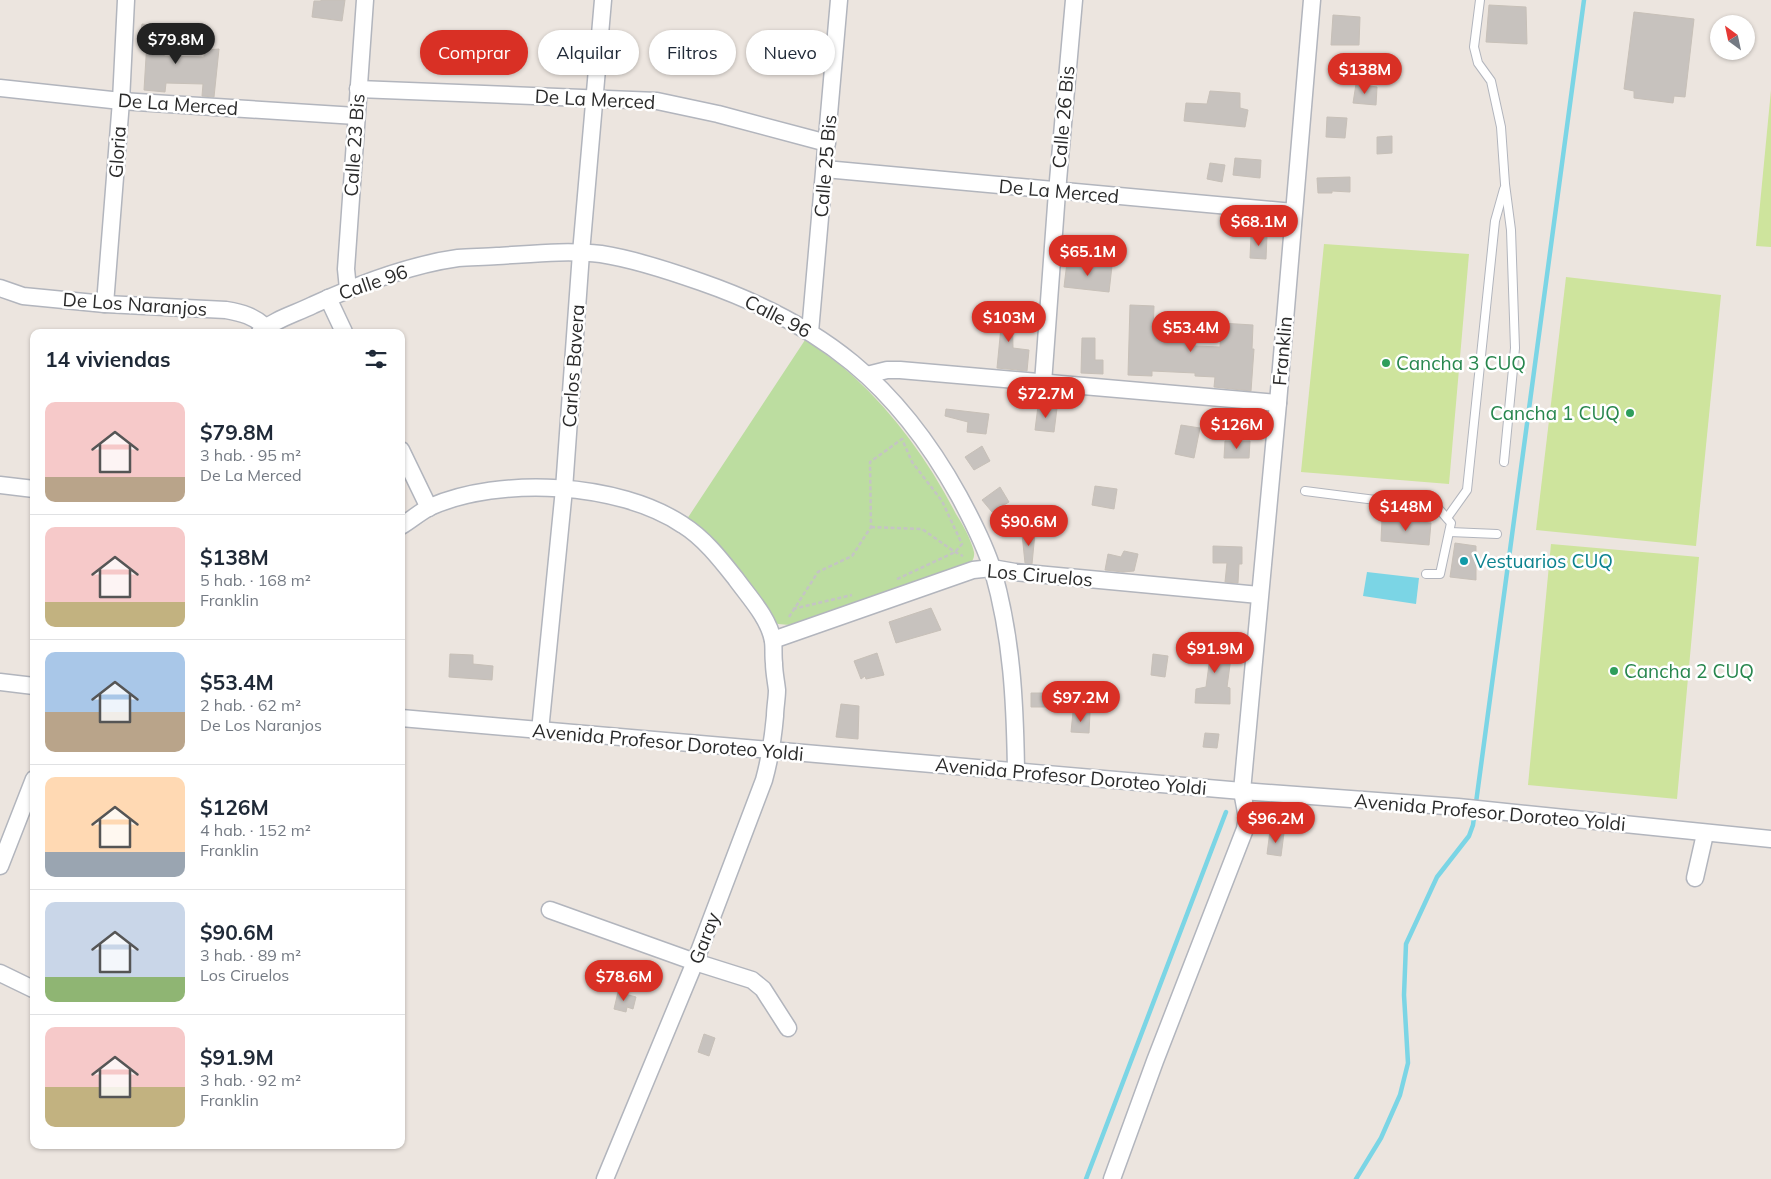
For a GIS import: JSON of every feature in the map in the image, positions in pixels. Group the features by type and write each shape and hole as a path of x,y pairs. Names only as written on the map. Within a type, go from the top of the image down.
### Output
{"street":[{"name":"Gloria","path":"105,304 121,101 126,0"},
{"name":"Calle 23 Bis","path":"348,289 346,269 365,0"},
{"name":"Carlos Bavera","path":"540,731 564,489 602,0"},
{"name":"Calle 25 Bis","path":"810,332 839,0"},
{"name":"Calle 26 Bis","path":"1043,383 1074,0"},
{"name":"Franklin","path":"1112,1179 1155,1061 1246,829 1247,818 1242,791 1278,403 1312,0"},
{"name":"De La Merced","path":"0,88 121,101 356,116"},
{"name":"De La Merced","path":"358,89 657,101 826,143"},
{"name":"De La Merced","path":"825,169 1057,192 1293,212"},
{"name":"Calle 96","path":"265,329 348,289 423,265 459,258 563,252 602,254 683,275 754,302 810,332 840,352 867,375 896,406 925,440 965,509 992,568 1004,611 1013,672 1016,771"},
{"name":"De Los Naranjos","path":"0,288 23,296 105,304 226,310 246,313 256,319 262,329"},
{"path":"328,298 343,329"},
{"path":"867,375 887,370 900,370 1278,403"},
{"path":"405,458 429,508"},
{"path":"0,485 30,489"},
{"name":"Garay","path":"405,523 429,508 475,494 505,489 534,487 564,489 606,495 641,505 684,525 722,562 746,592 777,638 777,692 772,750 764,780 695,962 605,1179"},
{"name":"Los Ciruelos","path":"777,638 973,570 992,568 1016,572 1259,595"},
{"path":"0,682 30,686"},
{"name":"Avenida Profesor Doroteo Yoldi","path":"405,718 1242,791 1458,807 1705,834 1771,839"},
{"path":"0,866 30,789"},
{"path":"1695,878 1705,834"},
{"path":"550,910 695,962 752,980 763,989 788,1028"},
{"path":"0,973 30,988"}],"lane":[{"path":"1480,0 1474,47 1478,63 1491,81 1502,127 1505,184 1511,230 1515,348 1504,462"},
{"path":"1447,518 1467,490 1495,221 1505,184"},
{"path":"1305,491 1438,508 1451,523 1450,532 1440,574 1426,574"},
{"path":"1450,532 1497,534"}],"path":[{"path":"777,638 793,609 818,572 852,556 871,527 870,462 902,439 912,462 942,501 962,544 955,552 892,581"},
{"path":"871,527 922,529 955,552 964,556"},
{"path":"793,609 856,593"}],"green space":[{"path":"1771,90 1771,247 1756,246"},
{"name":"Cancha 3 CUQ","path":"1324,244 1469,254 1449,484 1301,472"},
{"name":"Cancha 1 CUQ","path":"1566,277 1721,295 1696,546 1536,530"},
{"path":"805,340 854,377 898,424 946,495 966,532 974,554 967,568 790,625 778,624 772,620 687,519"},
{"name":"Cancha 2 CUQ","path":"1551,544 1699,557 1677,799 1528,785"}],"water":[{"path":"1367,572 1419,578 1416,604 1363,596"}],"building":[{"path":"345,0 342,21 312,17 314,1"},
{"path":"1489,5 1526,7 1527,44 1486,42"},
{"path":"1634,12 1694,19 1685,97 1674,96 1673,103 1634,98 1634,91 1624,89"},
{"path":"1333,15 1360,17 1359,45 1331,45"},
{"path":"142,24 167,27 164,56 204,57 204,50 219,49 214,97 202,96 203,84 166,83 165,92 144,90 147,41 140,41"},
{"path":"1356,84 1377,87 1376,105 1353,103"},
{"path":"1210,91 1240,93 1240,108 1248,110 1245,127 1184,121 1186,103 1207,104"},
{"path":"1327,117 1347,118 1345,138 1326,137"},
{"path":"1392,136 1392,153 1377,154 1377,137"},
{"path":"1235,158 1261,160 1260,178 1233,175"},
{"path":"1210,163 1225,165 1222,182 1207,179"},
{"path":"1350,177 1350,192 1332,191 1332,193 1318,193 1317,178"},
{"path":"1251,235 1267,236 1266,259 1250,258"},
{"path":"1067,262 1112,266 1109,292 1064,287"},
{"path":"1004,304 1012,304 1013,348 1029,350 1027,371 997,368 1001,327 995,328 995,313 1003,313"},
{"path":"1130,305 1154,306 1153,334 1177,336 1176,342 1195,344 1195,346 1220,347 1221,323 1253,325 1252,349 1254,349 1251,391 1214,387 1215,377 1195,376 1195,373 1152,371 1152,376 1128,375"},
{"path":"1082,338 1095,338 1095,360 1103,360 1103,374 1081,373"},
{"path":"1038,406 1057,408 1054,432 1035,430"},
{"path":"946,409 989,414 986,434 967,432 968,422 945,416"},
{"path":"1181,425 1200,428 1194,458 1175,454"},
{"path":"1225,441 1250,441 1249,458 1224,458"},
{"path":"982,446 990,461 974,470 965,457"},
{"path":"1095,486 1117,489 1114,509 1092,505"},
{"path":"1000,487 1009,502 992,512 982,500"},
{"path":"1382,519 1431,523 1429,545 1381,541"},
{"path":"1035,533 1032,564 1025,563 1022,534"},
{"name":"Vestuarios CUQ","path":"1455,543 1476,546 1476,580 1450,577"},
{"path":"1213,546 1242,547 1242,564 1239,564 1238,583 1225,582 1227,563 1213,563"},
{"path":"1124,551 1138,554 1134,571 1105,570 1108,554 1121,557"},
{"path":"931,608 941,630 896,643 889,622"},
{"path":"1203,634 1215,636 1214,647 1232,650 1227,687 1230,688 1230,704 1195,703 1196,689 1206,687 1210,657 1200,656"},
{"path":"877,653 884,675 866,679 865,676 861,679 854,661"},
{"path":"450,654 473,655 473,664 493,666 492,680 449,677"},
{"path":"1153,654 1168,656 1165,677 1151,675"},
{"path":"1031,693 1050,693 1051,707 1031,707"},
{"path":"841,704 859,706 858,739 836,737"},
{"path":"1073,712 1090,713 1089,733 1071,732"},
{"path":"1205,733 1219,734 1217,748 1203,747"},
{"path":"1270,831 1284,833 1281,856 1267,854"},
{"path":"618,992 636,997 633,1009 627,1007 626,1012 614,1009"},
{"path":"704,1034 715,1038 709,1056 698,1052"}],"waterway":[{"path":"1356,1179 1381,1138 1400,1095 1408,1063 1404,995 1406,944 1437,877 1469,836 1473,825 1584,0"},
{"path":"1086,1179 1226,812"}],"place":[{"name":"Cancha 3 CUQ","path":"1386,363"},
{"name":"Cancha 1 CUQ","path":"1630,413"},
{"name":"Vestuarios CUQ","path":"1464,561"},
{"name":"Cancha 2 CUQ","path":"1614,671"}]}
